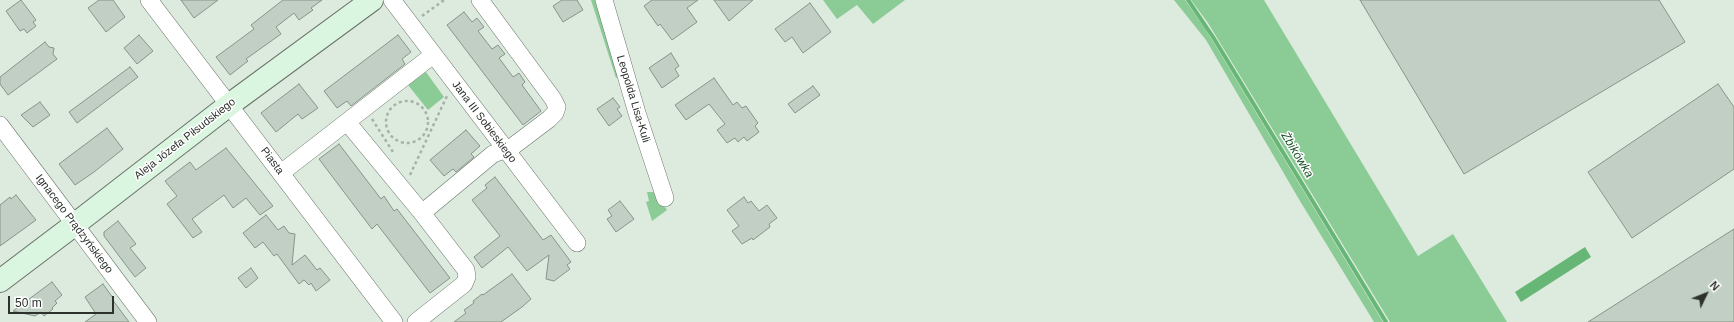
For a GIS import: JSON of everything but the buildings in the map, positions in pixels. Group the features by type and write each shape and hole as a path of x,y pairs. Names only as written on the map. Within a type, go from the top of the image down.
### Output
{"street":[{"name":"Piasta","path":"149,0 394,322"},
{"name":"Aleja Józefa Piłsudskiego","path":"0,281 74,226 230,105 372,0"},
{"name":"Jana III Sobieskiego","path":"392,0 577,243"},
{"path":"422,213 493,154 512,146 555,113 556,107 553,99 480,0"},
{"name":"Leopolda Lisa-Kuli","path":"604,0 637,113 665,198"},
{"path":"281,173 433,55"},
{"path":"346,122 463,265 468,277 464,284 416,322"},
{"name":"Ignacego Prądzyńskiego","path":"0,126 74,226 148,322"}],"path":[{"path":"410,25 444,0"},
{"path":"407,172 410,176 448,94 457,86"},
{"path":"404,101 420,103 427,115 428,125 425,133 418,140 402,142 390,133 386,120 393,106 404,101"},
{"path":"364,108 396,157"},
{"path":"384,138 390,133"},
{"path":"425,133 429,134"}],"shaded area":[{"path":"591,0 599,0 618,77 616,78"},
{"path":"823,0 905,0 873,24 857,5 837,19"},
{"path":"1174,0 1185,0 1206,30 1383,322 1374,322 1300,201 1206,40"},
{"path":"1191,0 1264,0 1418,256 1453,234 1507,322 1390,322 1208,23"},
{"path":"426,72 444,97 428,110 408,85"},
{"path":"647,192 653,192 657,195 667,210 652,221 646,202 649,201"},
{"path":"1585,247 1591,257 1521,302 1515,292"}],"waterway":[{"name":"Żbikówka","path":"1188,0 1213,37 1386,322"}]}
